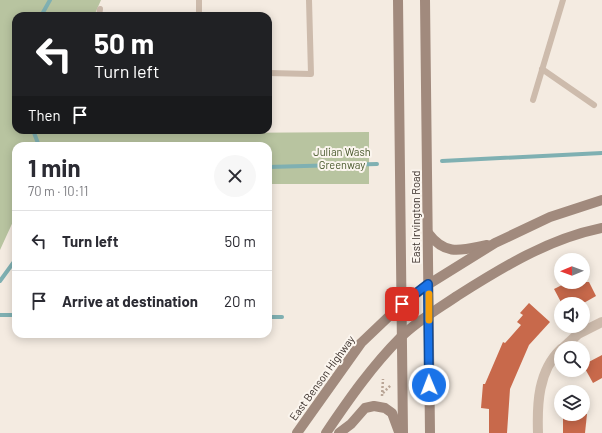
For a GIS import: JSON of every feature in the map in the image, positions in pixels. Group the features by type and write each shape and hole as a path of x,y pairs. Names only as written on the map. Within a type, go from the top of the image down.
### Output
{"main road":[{"name":"East Irvington Road","path":"398,0 402,304 401,433"},
{"name":"East Irvington Road","path":"425,0 428,151 430,433"},
{"path":"428,233 436,244 451,250 461,251 495,243 550,217 602,200"},
{"path":"326,433 374,366 402,336 429,315 504,266 555,242 584,232 602,228"},
{"name":"East Benson Highway","path":"297,433 361,343 402,304 428,284 495,243"},
{"path":"339,433 351,424 365,408 374,406 385,408 392,413 401,433"}],"street":[{"path":"571,341 578,334 602,322"},
{"path":"538,433 537,401 544,376 554,358"}],"lane":[{"path":"199,0 199,12"},
{"path":"272,74 311,74 309,0"},
{"path":"533,100 563,0"},
{"path":"542,69 594,105"}],"path":[{"path":"383,379 383,393 393,383"}],"green space":[{"name":"Julian Wash Greenway","path":"0,0 101,0 96,12 12,12 12,134 272,134 272,133 369,132 369,184 272,184 272,142 12,142 12,224 0,250"}],"building":[{"path":"590,284 596,296 590,299 590,297 558,297 554,289 590,289"},
{"path":"529,303 550,322 529,345 510,389 507,433 489,433 489,409 481,408 483,384 485,384 503,342 505,343 521,325 517,322 523,315 520,313"},
{"path":"602,355 602,378 593,383 590,377 590,361"},
{"path":"563,421 586,421 585,433 563,433"}],"waterway":[{"path":"43,12 50,0"},
{"path":"34,134 38,142"},
{"path":"442,161 602,153"},
{"path":"272,167 377,164"},
{"path":"0,281 12,264"},
{"path":"0,315 12,315"},
{"path":"272,317 282,317"}],"slow traffic":[{"path":"429,294 429,320"}],"route":[{"path":"402,304 428,284 429,385"}]}
